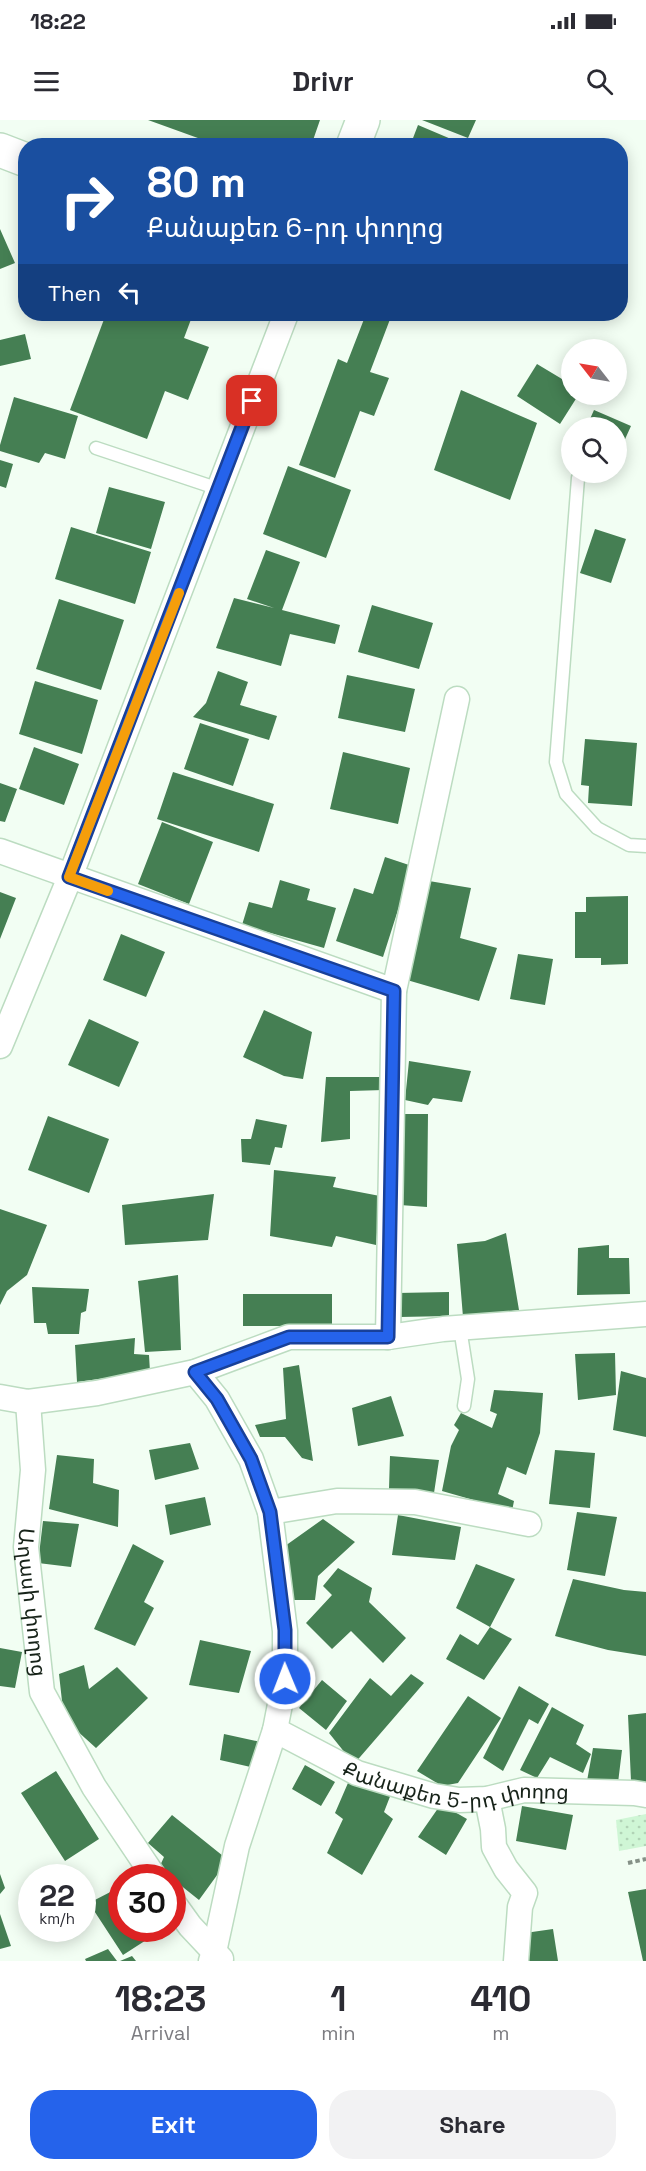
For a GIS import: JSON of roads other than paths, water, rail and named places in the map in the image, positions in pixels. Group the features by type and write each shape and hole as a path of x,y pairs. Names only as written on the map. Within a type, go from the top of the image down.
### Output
{"street":[{"path":"356,138 363,120"},
{"path":"0,150 18,157"},
{"path":"0,1046 69,877 283,321"},
{"path":"388,1337 394,991 457,699"},
{"path":"0,851 394,991"},
{"path":"0,1397 28,1402 97,1393 195,1372 289,1337 388,1337 460,1328 646,1314"},
{"path":"195,1372 217,1399 251,1459 270,1512 285,1630 285,1679 275,1730 237,1846 216,1958"},
{"name":"Աղասի փողոց","path":"28,1402 33,1470 26,1547 42,1692 94,1787 146,1864"},
{"path":"270,1512 337,1502 415,1502 529,1524"},
{"name":"Քանաքեռ 5-րդ փողոց","path":"275,1730 357,1773 395,1786 459,1800 487,1799 524,1790 646,1795"},
{"path":"487,1799 494,1847 506,1869 525,1893 520,1907 516,1961"},
{"path":"186,1920 216,1958"}],"lane":[{"path":"96,448 219,489"},
{"path":"578,483 556,762 566,794 597,828 629,844 646,846"},
{"path":"460,1328 468,1379 464,1406"}]}
